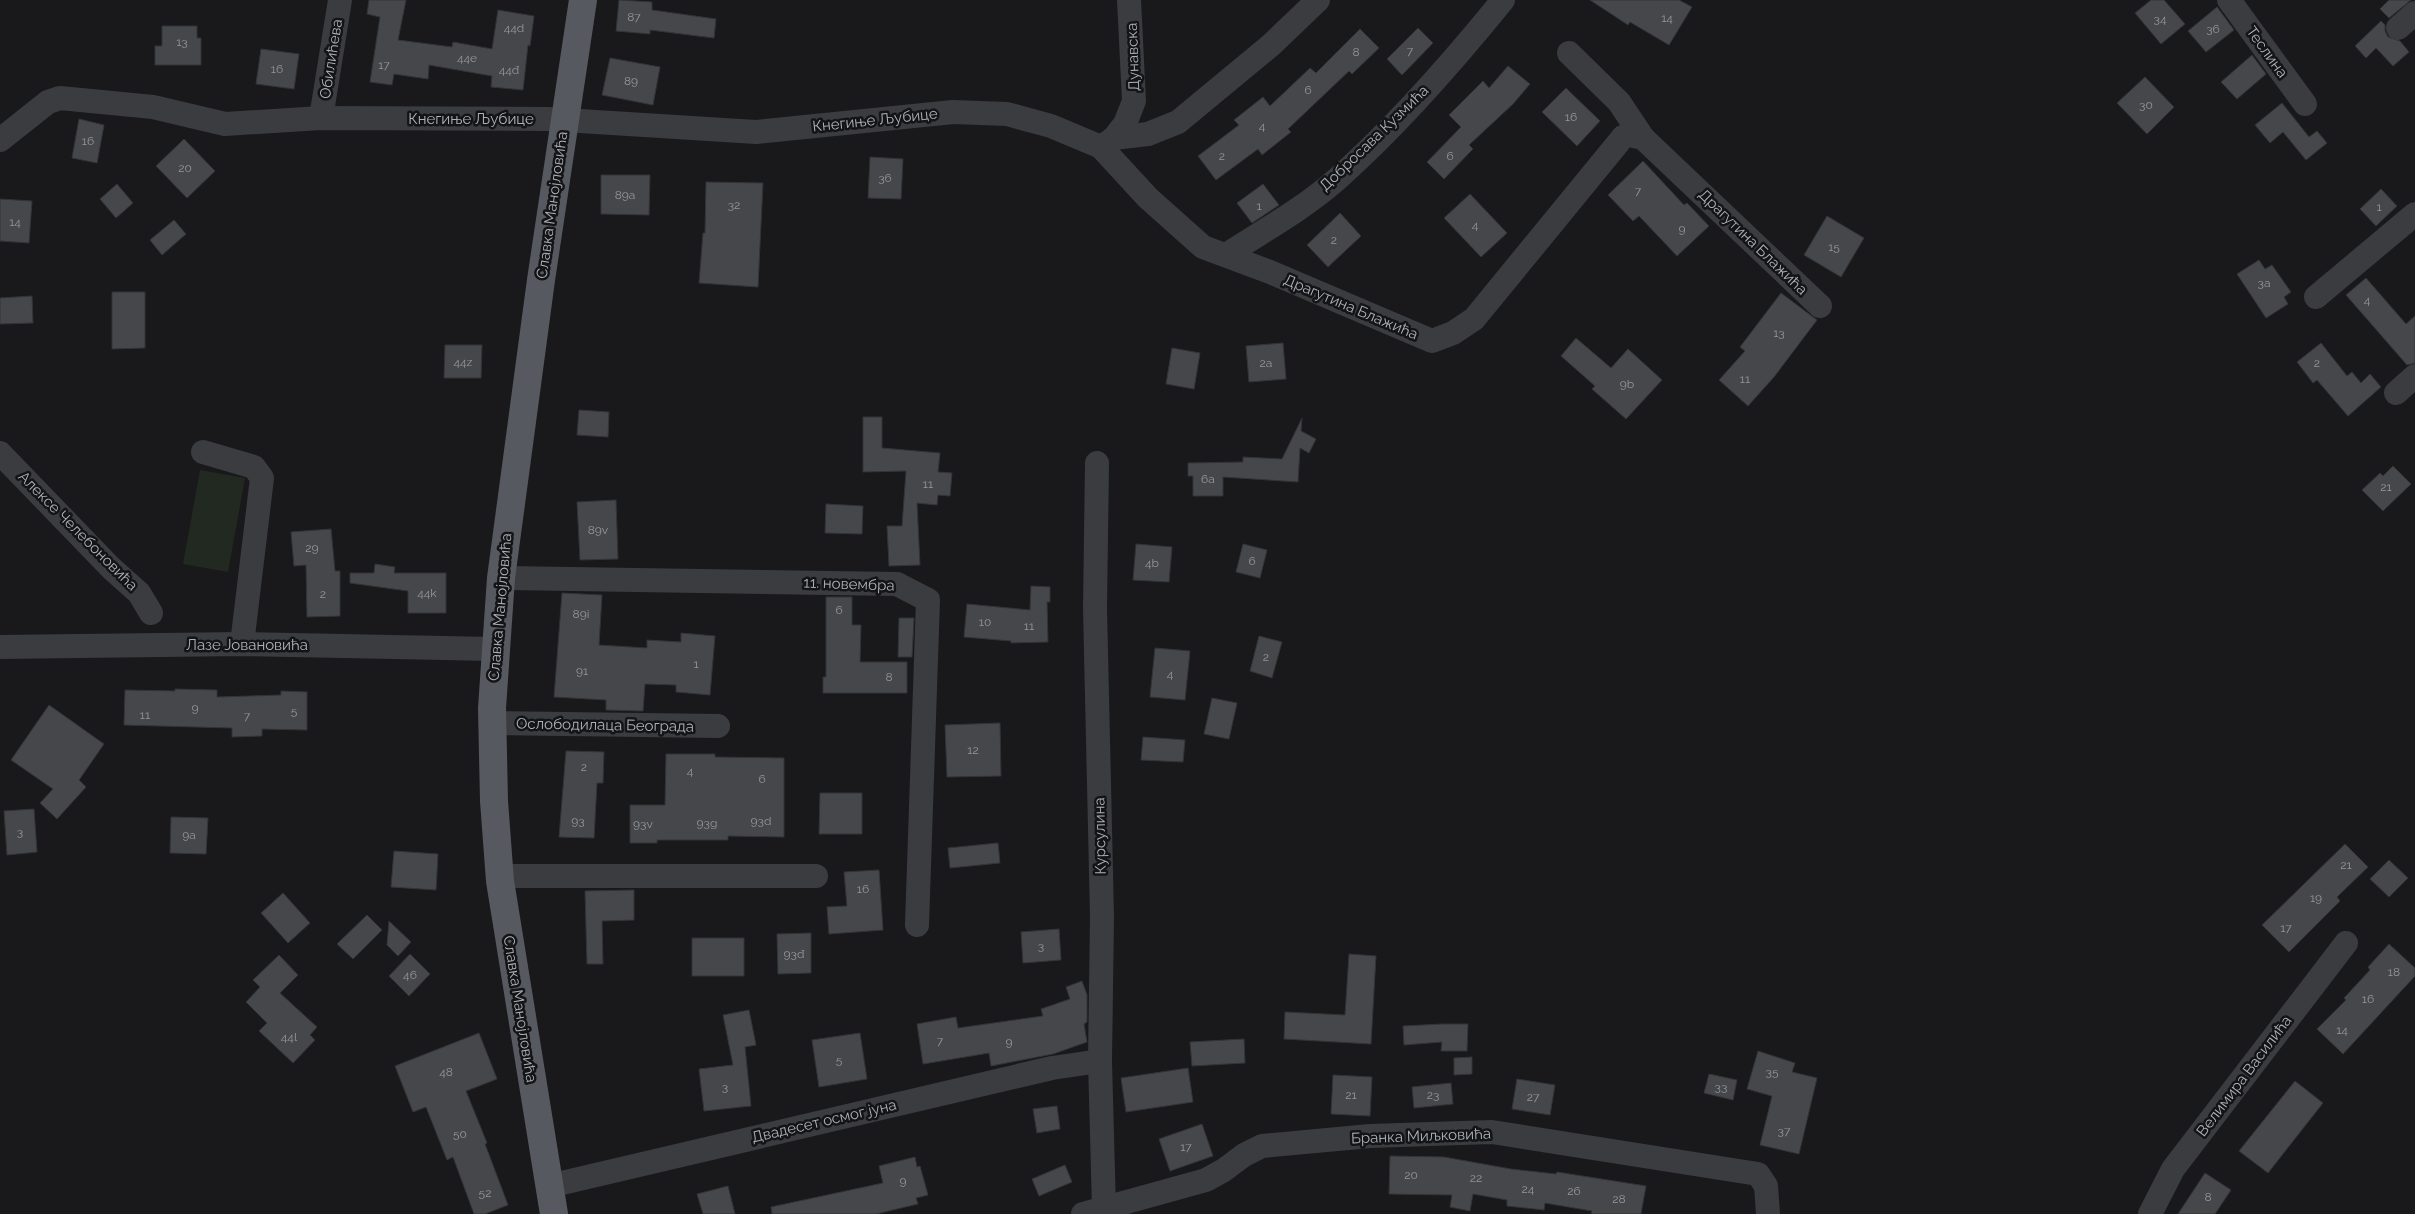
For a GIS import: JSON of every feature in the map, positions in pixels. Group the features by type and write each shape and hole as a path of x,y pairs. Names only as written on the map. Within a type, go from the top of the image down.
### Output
{"main road":[{"name":"Славка Манојловића","path":"554,1214 510,954 500,876 494,801 492,723 494,649 501,578 564,120 583,0"}],"street":[{"name":"Обилићева","path":"321,118 340,0"},
{"name":"Дунавска","path":"1107,142 1125,124 1134,101 1129,0"},
{"path":"1107,142 1148,134 1178,122 1271,45 1318,0"},
{"name":"Добросава Кузмића","path":"1226,255 1335,181 1460,52 1503,0"},
{"name":"Теслина","path":"2229,0 2305,104"},
{"name":"Драгутина Блажића","path":"1569,53 1619,102 1643,138 1820,306"},
{"name":"Кнегиње Љубице","path":"0,140 48,102 60,98 153,107 225,124 321,118 564,120 756,132 953,112 1007,114 1107,142"},
{"name":"Драгутина Блажића","path":"1107,142 1148,198 1203,247 1432,341 1454,333 1474,319 1623,137 1629,135 1643,138"},
{"path":"2316,297 2415,214"},
{"path":"2396,393 2415,376"},
{"name":"Алексе Челебоновића","path":"0,452 139,593 151,614"},
{"path":"203,452 254,466 262,478 242,644"},
{"name":"Курсулина","path":"1094,1212 1100,1061 1102,916 1095,608 1097,463"},
{"name":"11. новембра","path":"501,578 897,584 928,600 917,925"},
{"name":"Лазе Јовановића","path":"0,647 242,644 494,649"},
{"name":"Ослободилаца Београда","path":"492,723 718,726"},
{"path":"500,876 816,876"},
{"name":"Велимира Василића","path":"2150,1214 2173,1169 2346,943"},
{"name":"Двадесет осмог јуна","path":"549,1186 1052,1068 1100,1061"},
{"name":"Бранка Миљковића","path":"1094,1212 1206,1180 1224,1170 1244,1155 1262,1146 1370,1136 1492,1132 1758,1174 1766,1186 1768,1214"}],"shaded area":[{"path":"200,470 245,478 228,572 183,564"}],"building":[{"path":"369,0 406,0 398,40 452,47 453,42 492,49 498,10 534,16 530,46 528,45 523,90 491,87 492,76 429,65 428,79 394,74 392,85 370,82 380,17 367,14"},
{"path":"619,0 652,2 652,10 716,19 714,38 650,30 650,34 616,31"},
{"path":"1590,0 1679,0 1692,7 1669,45 1630,22 1628,25"},
{"path":"2151,0 2164,0 2185,24 2161,44 2135,13"},
{"path":"2389,0 2411,0 2389,18 2380,9"},
{"path":"2217,7 2234,30 2206,52 2188,31"},
{"path":"2381,21 2385,25 2388,37 2400,41 2409,52 2393,66 2376,48 2366,58 2355,46"},
{"path":"162,26 197,26 197,38 201,38 201,65 155,65 155,46 162,46"},
{"path":"1418,28 1433,43 1402,75 1387,59"},
{"path":"1360,29 1379,48 1352,74 1349,71 1288,129 1291,132 1262,155 1258,149 1216,180 1198,156 1239,125 1234,120 1263,97 1270,106 1310,68 1316,73"},
{"path":"261,49 299,54 294,89 256,84"},
{"path":"2252,55 2266,74 2237,99 2221,82"},
{"path":"610,58 660,67 653,105 602,95"},
{"path":"1508,66 1530,84 1513,104 1469,145 1473,149 1444,179 1427,162 1461,127 1449,115 1483,81 1489,88"},
{"path":"2145,77 2174,107 2147,134 2117,103"},
{"path":"1566,88 1600,121 1577,146 1542,112"},
{"path":"2282,103 2309,137 2317,131 2327,143 2306,160 2283,132 2270,143 2255,125"},
{"path":"79,119 104,125 97,163 72,158"},
{"path":"184,139 215,171 187,198 156,166"},
{"path":"870,157 903,159 901,199 868,198"},
{"path":"1643,161 1684,205 1687,203 1709,226 1677,256 1639,216 1633,221 1608,195"},
{"path":"601,175 650,175 649,215 601,214"},
{"path":"706,182 763,183 758,287 699,283 703,233 705,233"},
{"path":"117,184 133,203 116,218 100,199"},
{"path":"1263,184 1279,205 1252,223 1237,203"},
{"path":"2381,189 2397,206 2376,226 2360,209"},
{"path":"1470,194 1507,233 1481,257 1444,218"},
{"path":"0,199 32,201 29,243 0,241"},
{"path":"1340,213 1361,236 1328,267 1307,245"},
{"path":"1827,216 1864,238 1841,277 1804,255"},
{"path":"174,220 186,234 162,255 150,240"},
{"path":"2259,260 2265,269 2272,265 2291,292 2284,297 2288,304 2266,318 2237,274"},
{"path":"2366,278 2406,324 2415,316 2415,363 2407,365 2346,295"},
{"path":"112,292 145,292 145,348 112,349"},
{"path":"1781,293 1817,320 1774,377 1748,406 1719,380 1745,351 1740,347"},
{"path":"32,296 33,323 0,324 0,298"},
{"path":"1576,338 1611,368 1628,349 1662,380 1626,419 1592,389 1595,386 1561,356"},
{"path":"1283,343 1286,379 1249,382 1246,346"},
{"path":"2321,343 2347,376 2352,372 2361,383 2370,374 2381,387 2348,416 2317,380 2313,383 2297,362"},
{"path":"445,345 482,345 481,378 444,378"},
{"path":"1172,348 1200,353 1194,389 1166,384"},
{"path":"579,410 609,412 608,437 577,435"},
{"path":"863,417 882,417 882,448 940,453 938,472 952,473 950,496 938,495 937,505 917,503 920,565 889,566 887,526 902,526 906,471 863,472"},
{"path":"1302,418 1301,431 1316,439 1309,453 1300,448 1298,482 1223,477 1223,496 1193,496 1193,476 1188,476 1188,463 1243,462 1243,457 1282,459"},
{"path":"2393,466 2411,484 2383,511 2362,490 2380,473 2383,476"},
{"path":"616,500 618,559 580,560 577,502"},
{"path":"826,504 863,506 862,534 825,533"},
{"path":"331,529 335,571 340,571 340,616 307,617 306,565 294,566 291,532"},
{"path":"1136,544 1172,547 1169,582 1133,580"},
{"path":"1243,544 1267,550 1260,578 1236,572"},
{"path":"375,564 395,567 394,573 446,573 446,613 408,613 408,591 350,583 350,573 374,573"},
{"path":"1031,586 1050,587 1050,602 1047,602 1048,642 1011,643 1011,641 964,637 967,604 1030,610"},
{"path":"562,593 602,595 599,645 647,648 647,640 681,642 681,633 715,636 710,695 676,692 676,685 645,684 643,711 606,710 606,700 554,697"},
{"path":"826,597 852,597 852,625 861,625 860,662 907,662 907,693 823,693 823,677 826,677"},
{"path":"899,618 914,618 912,657 898,657"},
{"path":"1259,636 1282,642 1272,678 1250,671"},
{"path":"1155,648 1190,651 1185,700 1150,697"},
{"path":"175,689 217,690 217,697 281,695 281,691 307,692 307,730 262,729 262,736 232,737 232,728 124,725 125,690 175,691"},
{"path":"1212,698 1237,703 1229,739 1204,734"},
{"path":"49,705 104,744 79,780 86,787 57,819 40,803 53,789 11,760"},
{"path":"1000,723 1001,776 947,777 945,725"},
{"path":"1143,737 1185,740 1183,762 1141,760"},
{"path":"566,751 604,752 603,783 597,783 594,838 559,837"},
{"path":"666,754 715,754 715,757 784,758 784,837 728,836 728,840 657,840 657,843 630,843 630,805 665,805"},
{"path":"820,793 862,793 862,834 819,834"},
{"path":"34,809 37,852 7,855 4,811"},
{"path":"171,817 208,818 206,854 170,853"},
{"path":"998,843 1000,863 950,868 948,848"},
{"path":"2345,844 2368,867 2337,897 2340,901 2289,952 2262,925"},
{"path":"394,851 438,854 436,890 391,887"},
{"path":"2389,860 2408,878 2389,897 2370,879"},
{"path":"879,870 883,930 829,934 827,907 847,906 844,872"},
{"path":"634,890 634,920 602,921 603,964 587,964 585,891"},
{"path":"283,893 310,923 288,943 261,913"},
{"path":"367,915 382,930 353,959 337,944"},
{"path":"389,921 411,942 398,956 387,945"},
{"path":"1059,929 1061,960 1023,963 1021,932"},
{"path":"811,933 811,973 778,974 777,934"},
{"path":"692,938 744,938 744,976 692,976"},
{"path":"2389,944 2415,968 2415,976 2343,1054 2317,1029 2346,1000 2344,998 2370,970 2368,967"},
{"path":"410,954 430,974 409,996 389,976"},
{"path":"1349,954 1376,956 1371,1044 1284,1039 1285,1012 1345,1015"},
{"path":"279,955 298,975 280,993 317,1027 310,1035 315,1040 293,1063 259,1031 267,1023 246,1002 260,987 253,980"},
{"path":"1082,981 1087,995 1087,1022 1084,1024 1087,1042 1053,1054 991,1066 989,1053 923,1064 917,1024 956,1017 958,1028 1043,1016 1041,1009 1070,999 1066,987"},
{"path":"749,1010 756,1045 745,1047 751,1106 704,1111 699,1069 733,1065 723,1015"},
{"path":"1468,1024 1467,1051 1441,1051 1442,1042 1404,1045 1403,1026"},
{"path":"479,1033 497,1079 466,1091 487,1143 485,1144 508,1205 485,1214 474,1214 453,1157 447,1160 426,1107 413,1112 395,1066"},
{"path":"860,1033 867,1079 819,1087 812,1040"},
{"path":"1244,1039 1245,1063 1192,1066 1190,1042"},
{"path":"1758,1051 1795,1063 1792,1072 1817,1078 1799,1154 1760,1145 1772,1096 1747,1089"},
{"path":"1472,1057 1472,1074 1454,1075 1454,1058"},
{"path":"1188,1068 1193,1102 1126,1112 1121,1078"},
{"path":"1709,1074 1737,1080 1733,1100 1704,1093"},
{"path":"1333,1075 1372,1077 1370,1116 1331,1114"},
{"path":"1517,1079 1555,1085 1550,1115 1512,1109"},
{"path":"2295,1081 2323,1103 2268,1173 2239,1151"},
{"path":"1451,1083 1453,1104 1414,1108 1412,1087"},
{"path":"1057,1106 1060,1129 1037,1133 1033,1109"},
{"path":"1202,1124 1213,1156 1170,1171 1159,1139"},
{"path":"1390,1156 1444,1157 1511,1169 1556,1174 1557,1172 1646,1186 1641,1214 1591,1214 1592,1211 1545,1203 1544,1210 1507,1206 1507,1200 1473,1194 1470,1211 1450,1207 1452,1195 1389,1194"},
{"path":"915,1157 917,1167 920,1166 928,1195 916,1198 918,1204 876,1214 772,1214 771,1207 883,1183 879,1166"},
{"path":"1065,1165 1072,1182 1039,1196 1032,1179"},
{"path":"2205,1173 2231,1190 2215,1214 2178,1214"},
{"path":"728,1186 735,1214 703,1214 697,1194"}]}
